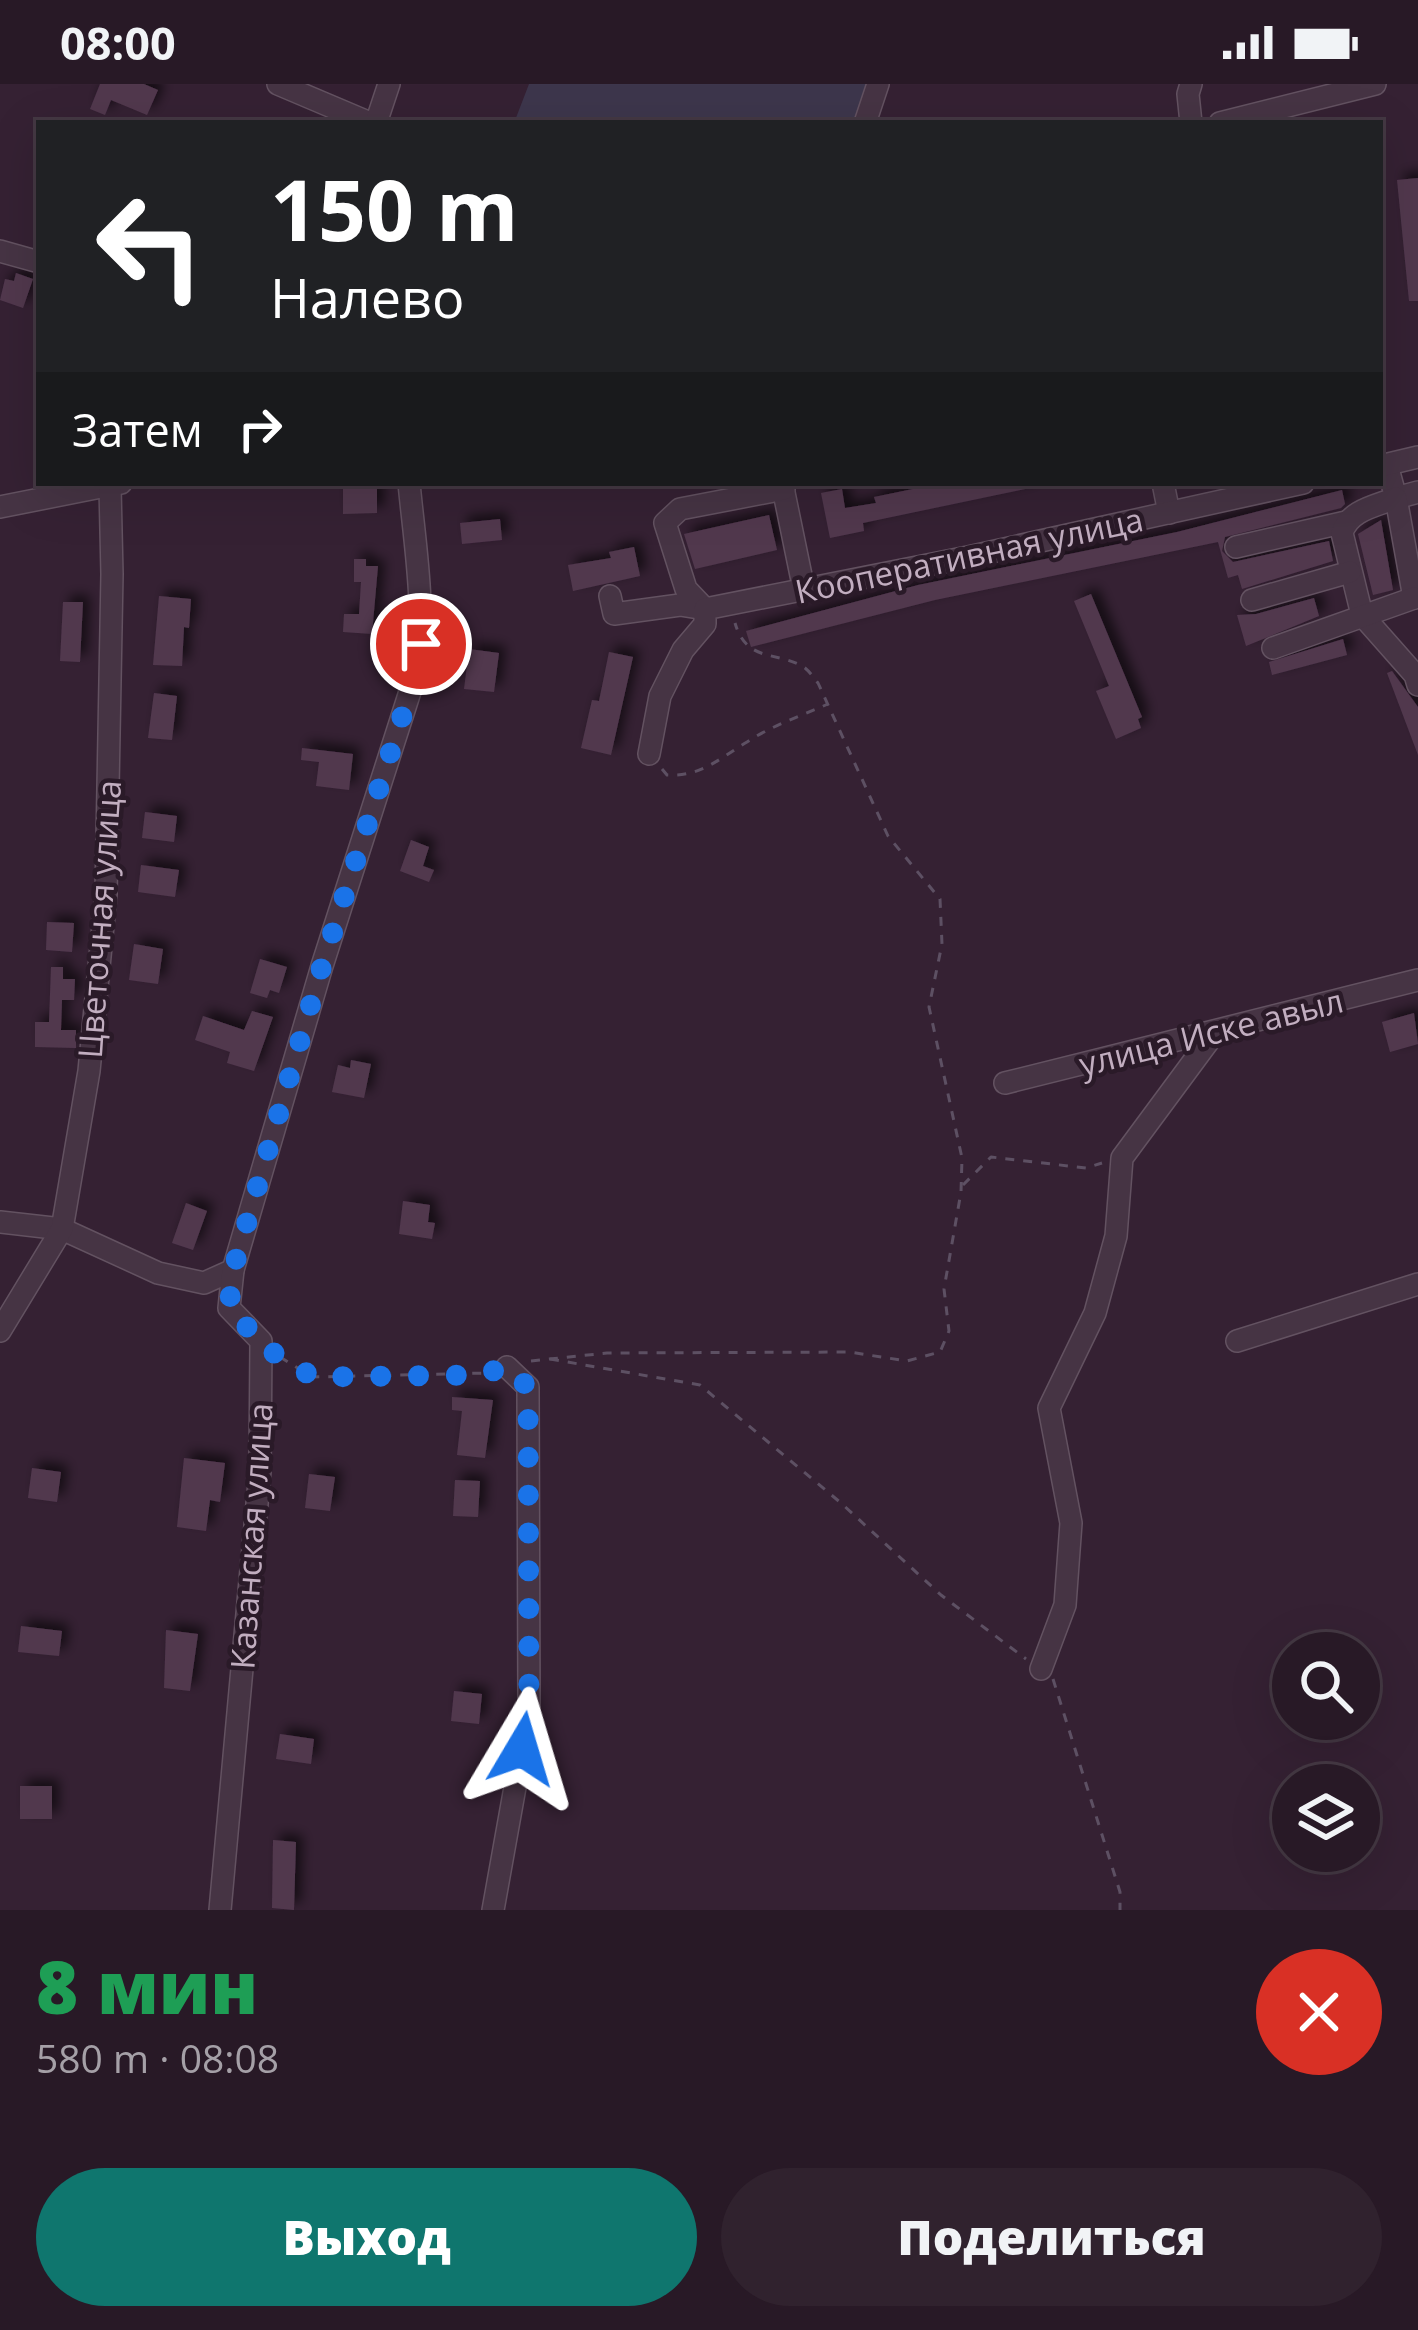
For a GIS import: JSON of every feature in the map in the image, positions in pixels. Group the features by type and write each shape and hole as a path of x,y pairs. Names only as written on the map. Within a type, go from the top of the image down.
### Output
{"street":[{"path":"278,84 366,120"},
{"path":"374,120 389,84"},
{"path":"866,120 878,84"},
{"path":"1191,84 1192,120"},
{"path":"1232,120 1375,84"},
{"path":"0,251 36,261"},
{"path":"1273,648 1416,598 1407,495 1383,465 1418,458"},
{"path":"0,508 111,486"},
{"name":"Цветочная улица","path":"0,1331 62,1229 89,1071 106,895 116,486"},
{"path":"261,1341 229,1308 233,1270 322,966 415,676 421,614 410,486"},
{"path":"649,754 660,697 682,650 705,624 705,609 686,589 665,523 680,509 783,486 804,590"},
{"path":"1164,486 1168,513"},
{"name":"Кооперативная улица","path":"610,596 614,614 680,604 705,609 1290,486"},
{"path":"1236,547 1346,522 1363,510 1407,495"},
{"path":"1346,522 1342,533 1362,615 1418,685"},
{"path":"1252,600 1350,572"},
{"name":"улица Иске авыл","path":"1005,1083 1418,980"},
{"path":"1041,1670 1065,1605 1071,1523 1049,1408 1095,1313 1116,1236 1122,1158 1216,1031"},
{"path":"0,1222 62,1229 158,1273 204,1283 233,1270"},
{"path":"1237,1341 1418,1285"},
{"name":"Казанская улица","path":"220,1910 260,1471 261,1341"},
{"path":"493,1910 529,1709 528,1387 507,1367"}],"path":[{"path":"261,1341 313,1377 479,1375 543,1358 607,1353 849,1352 907,1361 940,1352 949,1331 944,1289 962,1158 929,1007 942,944 940,899 888,836 818,683 804,668 760,655 740,639 730,604"},
{"path":"649,754 667,775 687,776 722,760 747,741 828,704"},
{"path":"961,1186 991,1156 1086,1168 1122,1158"},
{"path":"543,1358 700,1385 841,1503 941,1595 1057,1682 1120,1892 1120,1910"}],"shaded area":[{"path":"529,84 869,84 858,120 515,120"}],"building":[{"path":"100,84 144,84 158,90 147,115 111,100 105,115 90,109"},
{"path":"1418,178 1418,301 1409,301 1397,180"},
{"path":"16,273 33,279 23,308 0,300 5,279 14,281"},
{"path":"377,486 377,513 343,514 343,487"},
{"path":"927,486 1030,486 863,523 864,531 830,538 821,493 842,489 845,508 876,503 874,497"},
{"path":"1342,490 1345,504 1341,508 1225,537 1222,551 1233,562 1329,541 1333,561 1242,589 1238,575 1228,578 1218,542 935,600 751,647 746,631 918,585 1177,532"},
{"path":"769,515 777,550 695,569 684,534"},
{"path":"500,519 502,540 462,544 460,523"},
{"path":"1381,520 1393,590 1373,595 1358,534"},
{"path":"634,547 640,576 573,591 568,565 611,558 609,552"},
{"path":"354,559 378,566 372,634 343,632 344,614 359,614 361,582 354,582"},
{"path":"1091,594 1142,717 1138,719 1141,728 1116,739 1096,691 1109,686 1074,601"},
{"path":"159,596 191,599 182,666 153,665"},
{"path":"1314,598 1319,616 1246,646 1237,615"},
{"path":"63,602 83,602 80,662 60,661"},
{"path":"1343,639 1347,655 1272,675 1269,662"},
{"path":"469,649 499,653 494,692 464,689"},
{"path":"609,652 633,657 611,755 581,748 592,700 599,701"},
{"path":"1392,671 1418,707 1418,755 1387,673"},
{"path":"154,693 177,696 172,740 148,738"},
{"path":"302,748 353,754 349,790 316,786 319,762 301,760"},
{"path":"145,812 177,816 174,842 142,838"},
{"path":"411,840 429,847 423,866 434,870 429,882 400,871"},
{"path":"141,865 179,870 175,897 138,892"},
{"path":"47,922 74,923 72,952 46,950"},
{"path":"134,944 163,949 158,984 129,980"},
{"path":"260,959 287,967 279,993 270,990 267,998 250,993"},
{"path":"51,967 63,967 63,979 75,979 74,1000 62,1000 61,1030 76,1030 76,1048 35,1047 35,1022 49,1022"},
{"path":"252,1011 273,1017 254,1071 227,1063 230,1052 195,1040 203,1016 244,1030"},
{"path":"1414,1013 1418,1044 1390,1052 1382,1022"},
{"path":"351,1060 371,1064 364,1098 332,1092 338,1065 350,1068"},
{"path":"403,1201 430,1205 428,1222 435,1223 432,1239 399,1234"},
{"path":"186,1203 207,1211 193,1250 172,1243"},
{"path":"452,1397 493,1400 485,1458 457,1455 462,1411 452,1410"},
{"path":"184,1458 225,1463 220,1502 210,1500 206,1531 177,1527"},
{"path":"32,1468 61,1472 57,1502 28,1498"},
{"path":"309,1474 335,1477 330,1511 305,1508"},
{"path":"455,1480 480,1481 478,1517 453,1516"},
{"path":"21,1626 62,1631 59,1656 18,1652"},
{"path":"166,1630 198,1634 190,1691 164,1688"},
{"path":"454,1691 482,1694 479,1724 451,1721"},
{"path":"280,1734 314,1739 311,1764 276,1759"},
{"path":"20,1786 52,1786 52,1819 20,1819"},
{"path":"273,1840 296,1842 294,1910 272,1908"}],"route":[{"path":"421,644 233,1270 229,1308 269,1350 313,1377 479,1375 507,1367 528,1387 529,1709 522,1749"}]}
